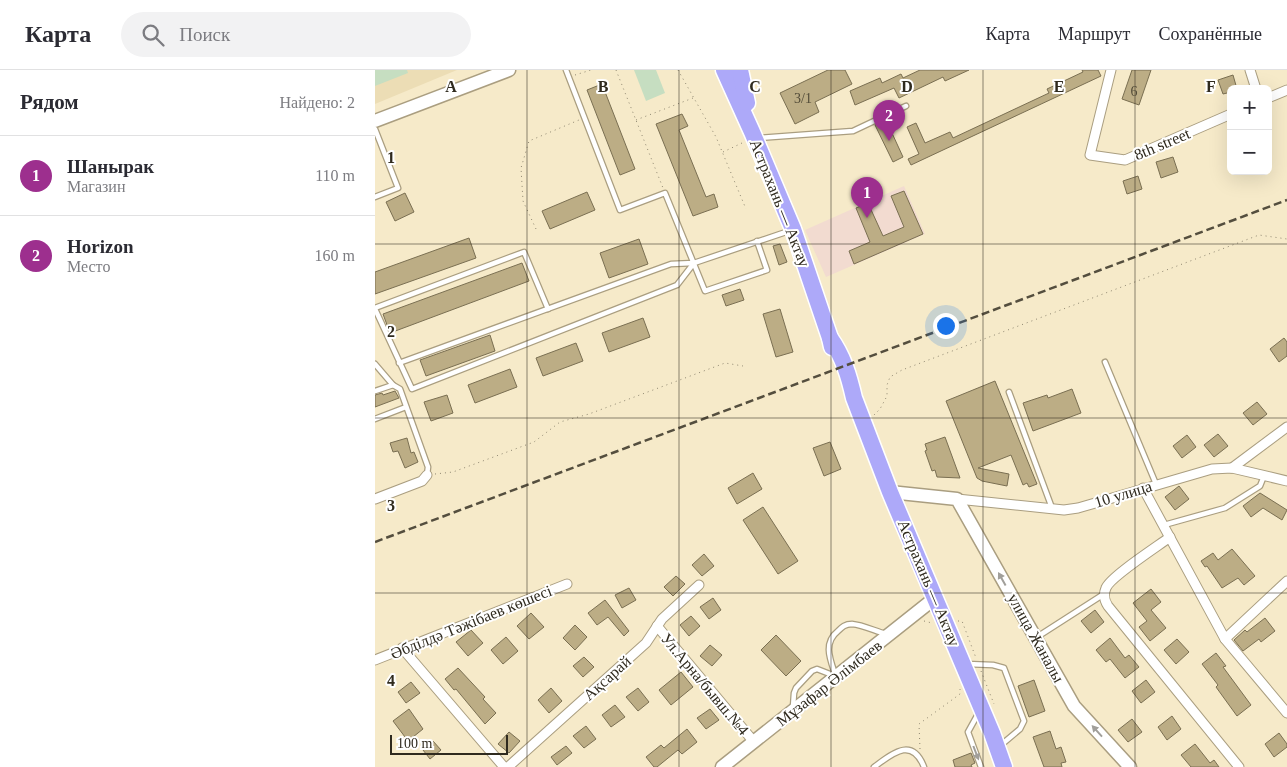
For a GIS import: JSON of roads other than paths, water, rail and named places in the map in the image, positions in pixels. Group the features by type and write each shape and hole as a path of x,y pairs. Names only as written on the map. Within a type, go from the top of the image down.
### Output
{"highway":[{"name":"Астрахань — Актау","path":"727,72 793,230 830,338 832,352 838,369 854,398 890,492 963,664 1004,767"}],"street":[{"path":"375,120 509,70"},
{"name":"8th street","path":"1111,70 1090,155 1125,160 1227,116"},
{"path":"1250,70 1255,85"},
{"path":"1272,96 1287,90"},
{"path":"1233,468 1287,427"},
{"name":"10 улица","path":"957,499 1052,509 1078,508 1212,469 1233,468 1287,481"},
{"path":"375,499 422,480 427,476"},
{"path":"1143,488 1225,639 1287,713"},
{"path":"890,492 957,499"},
{"name":"улица Жаналы","path":"957,499 1074,706 1130,767"},
{"path":"1170,537 1110,581 1104,594 1107,606 1239,767"},
{"path":"1225,639 1287,581"},
{"name":"Әбділдә Тәжібаев көшесі","path":"375,660 567,584"},
{"name":"Ақсарай","path":"509,767 646,643 662,619 699,585"},
{"name":"Мұзафар Әлімбаев","path":"725,766 935,598"},
{"name":"Ул.Арна/бывш.№4","path":"657,626 754,742"},
{"path":"402,648 504,767"}],"lane":[{"path":"566,70 620,210 665,194 705,291 767,270 757,242"},
{"path":"753,135 853,131 906,106"},
{"path":"375,129 398,188 375,197"},
{"path":"399,363 671,264 694,263 793,230"},
{"path":"548,309 524,252 375,308 412,389 677,285 694,263"},
{"path":"1105,362 1156,484"},
{"path":"375,366 393,385 401,389 428,467 427,476"},
{"path":"375,391 393,385"},
{"path":"1009,392 1052,509"},
{"path":"375,418 406,408"},
{"path":"1164,525 1225,508 1260,486 1265,476"},
{"path":"1035,637 1104,594"},
{"path":"836,677 828,654 829,644 832,636 844,626 851,624 890,635"},
{"path":"963,664 993,665 1004,668 1024,721 1020,729 997,748"},
{"path":"793,711 796,688 812,671 817,669 836,677"},
{"path":"981,708 968,732 981,767"},
{"path":"874,767 895,751 904,750 913,752 920,758 924,767"}],"railway":[{"path":"375,542 1287,200"}],"place":[{"name":"Horizon","path":"889,141"},
{"name":"Шанырак","path":"867,218"}]}
